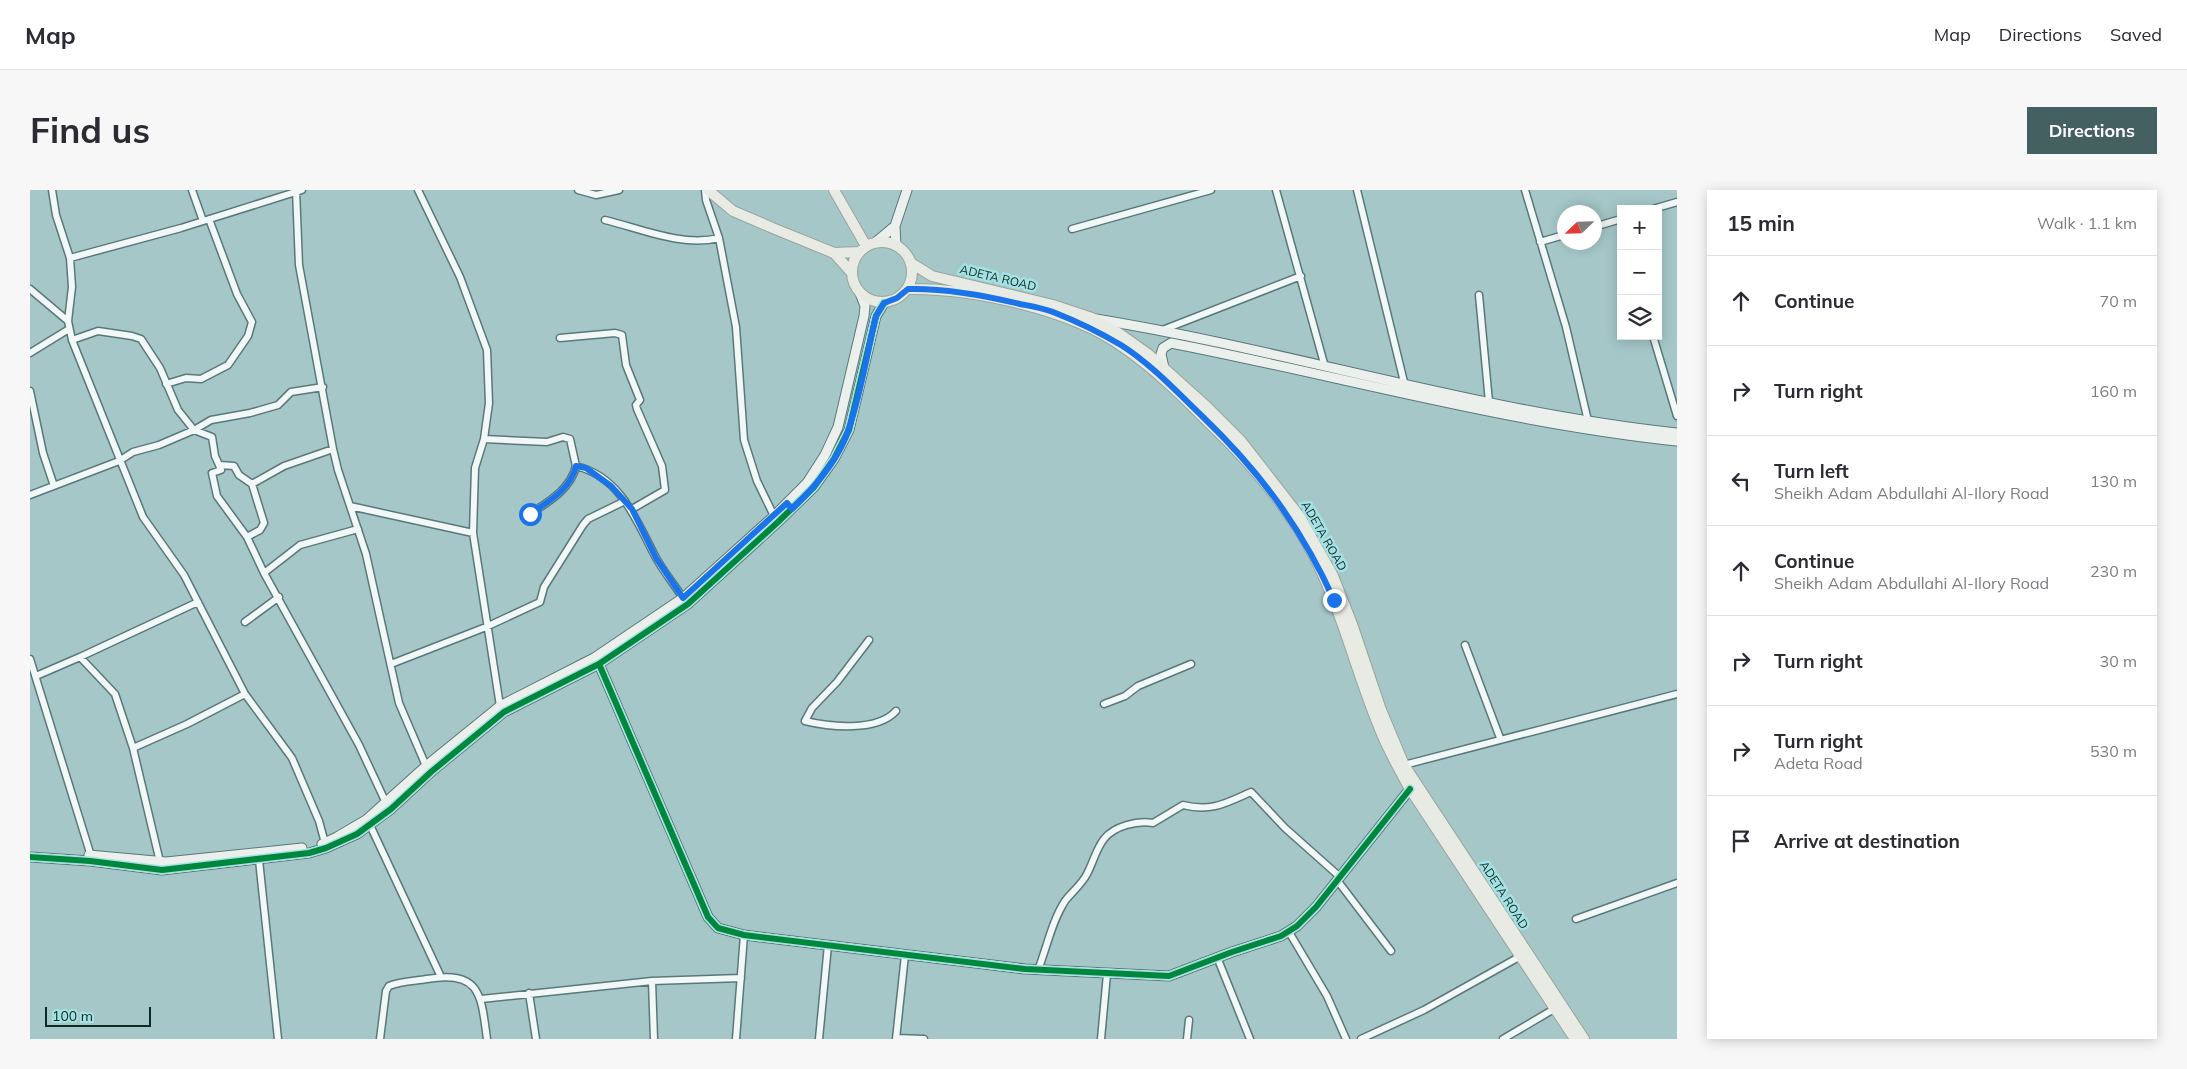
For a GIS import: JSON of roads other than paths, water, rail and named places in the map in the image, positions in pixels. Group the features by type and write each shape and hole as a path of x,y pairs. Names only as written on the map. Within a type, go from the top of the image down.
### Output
{"main road":[{"path":"707,190 733,211 834,253 851,272 854,284 860,293 870,300 884,303 897,298 908,289 912,275 911,264 905,253 896,246 886,242 834,253"},
{"path":"834,190 867,247"},
{"path":"851,272 854,261 867,247"},
{"name":"ADETA ROAD","path":"911,264 932,276 1006,292 1092,318 1120,334 1164,368 1224,423 1258,461 1316,561 1334,600 1381,733 1392,758 1410,789 1575,1039"},
{"name":"ADETA ROAD","path":"908,289 931,288 1005,300 1051,311 1122,346 1158,374 1235,448 1300,517 1333,576 1352,624 1381,710 1404,765 1584,1039"}],"street":[{"path":"52,190 56,215 70,258 72,287 68,321 69,329 119,461 143,517 184,575 245,694 292,758 325,843"},
{"path":"166,384 186,378 201,379 228,365 248,336 252,322 237,294 192,190"},
{"path":"418,190 460,277 487,350 489,404 484,439 475,468 473,533 486,628 500,706"},
{"path":"578,190 596,195 619,190"},
{"path":"707,190 706,200 719,238 736,327 744,440 757,480 774,516"},
{"path":"896,246 895,226 907,190"},
{"path":"1072,229 1211,190"},
{"path":"1276,190 1326,367"},
{"path":"1357,190 1405,386"},
{"path":"1525,190 1566,327 1588,421"},
{"path":"70,258 206,220 298,191 299,265 333,448 369,563 399,703 426,766"},
{"path":"1662,206 1677,202"},
{"path":"605,220 666,236 704,242 719,238"},
{"path":"1602,225 1617,220"},
{"path":"867,247 895,226"},
{"path":"1540,242 1557,237"},
{"path":"1159,331 1301,276"},
{"path":"30,289 68,321"},
{"path":"30,851 162,870 308,848 325,843 366,820 426,766 446,754 504,712 599,664 688,604 789,506 807,483 825,455 838,427 864,316 865,306 860,293"},
{"path":"1479,295 1489,402"},
{"path":"30,857 91,856 160,862 259,860 309,853 352,838 370,825 500,706 594,658 683,598 774,516 814,487 834,459 849,430 876,316 884,303"},
{"path":"1092,318 1326,367 1405,386 1588,421 1677,433"},
{"path":"30,353 69,329"},
{"path":"72,340 98,331 141,339 148,347 175,406 194,430 212,437 215,456 221,470 212,473 217,496 248,537 264,572 359,745 386,802"},
{"path":"560,338 615,332 622,335 626,365 640,400 636,405 637,409 662,466 665,490 632,509"},
{"path":"1654,340 1677,416"},
{"path":"1164,368 1161,354 1163,348 1171,343 1500,413 1627,436 1677,441"},
{"path":"30,495 119,461 133,452 159,445 194,430 211,420 250,413 278,405 291,392 323,387"},
{"path":"30,391 43,453 54,486"},
{"path":"484,439 548,442 563,437 570,439 576,466 572,478 562,491 530,514"},
{"path":"252,484 284,466 333,448"},
{"path":"219,465 234,466 239,475 252,484 264,523 260,530 248,537"},
{"path":"576,466 586,468 611,486 625,500 632,509 656,558 683,598"},
{"path":"391,664 486,628 540,602 544,587 582,525 588,519 625,500"},
{"path":"350,506 473,533"},
{"path":"264,572 300,545 358,529"},
{"path":"245,622 279,597"},
{"path":"36,676 198,602"},
{"path":"869,640 842,676 812,708 805,721 822,726 864,725 880,721 896,711"},
{"path":"1465,645 1500,738"},
{"path":"80,657 115,694 133,748 160,862"},
{"path":"30,660 91,856"},
{"path":"599,664 708,917 718,928 744,935 1038,970 1169,976 1289,932 1316,907 1410,789"},
{"path":"1104,704 1125,696 1138,686 1191,664"},
{"path":"133,748 187,724 245,694"},
{"path":"1404,765 1500,738 1677,694"},
{"path":"1038,970 1054,924 1065,902 1087,875 1104,839 1120,828 1143,821 1153,823 1183,805 1199,809 1218,807 1251,792 1285,828 1338,878 1391,951"},
{"path":"370,825 440,977"},
{"path":"259,860 278,1039"},
{"path":"1576,919 1677,883"},
{"path":"1289,932 1327,996 1346,1039"},
{"path":"736,1039 744,935"},
{"path":"819,1039 828,945"},
{"path":"905,955 896,1038 924,1039"},
{"path":"1217,957 1250,1039"},
{"path":"1361,1039 1424,1010 1520,957"},
{"path":"1101,1039 1107,974"},
{"path":"380,1039 386,991 389,986 457,976 466,980 481,999 487,1039"},
{"path":"481,999 652,981 741,978"},
{"path":"652,981 654,1039"},
{"path":"529,993 536,1039"},
{"path":"1503,1039 1554,1009"},
{"path":"1187,1039 1189,1020"}]}
